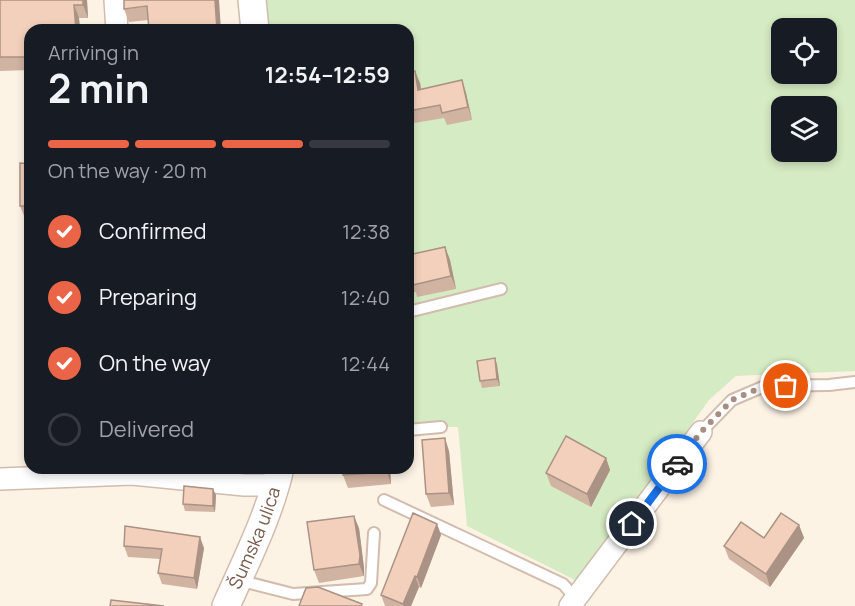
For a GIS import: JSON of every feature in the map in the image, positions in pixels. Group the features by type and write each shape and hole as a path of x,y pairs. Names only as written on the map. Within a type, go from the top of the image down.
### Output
{"street":[{"path":"114,0 116,24"},
{"path":"252,0 254,24"},
{"path":"573,602 701,432"},
{"path":"0,479 82,474"},
{"path":"156,474 244,485 278,476"},
{"name":"Šumska ulica","path":"226,606 258,534 278,476"}],"lane":[{"path":"414,311 501,289"},
{"path":"701,432 732,400 765,386 829,385 855,381"},
{"path":"414,429 441,427"},
{"path":"384,500 563,584 573,602"},
{"path":"238,580 293,594 367,589 371,583 374,533"}],"green space":[{"path":"263,0 855,0 855,371 736,376 709,400 579,582 467,526 458,427 414,427 414,24 266,24"}],"building":[{"path":"0,0 83,0 83,5 74,5 76,24 24,24 24,57 0,57"},
{"path":"124,0 215,0 217,24 148,24 147,6 124,9"},
{"path":"414,71 418,90 462,80 468,107 442,113 440,105 414,110"},
{"path":"20,163 24,163 24,206 20,206"},
{"path":"445,247 451,276 414,285 414,254"},
{"path":"495,358 497,379 480,381 477,361"},
{"path":"566,436 606,458 587,494 546,473"},
{"path":"445,438 449,493 426,494 422,440"},
{"path":"184,486 213,489 213,506 183,504"},
{"path":"413,513 437,524 417,577 415,576 403,604 381,595"},
{"path":"781,513 799,525 766,574 724,546 741,522 764,538"},
{"path":"354,516 360,555 359,564 314,570 307,522"},
{"path":"125,526 200,537 194,578 158,573 162,549 124,546"},
{"path":"318,587 362,604 361,606 299,606 306,588"},
{"path":"111,600 164,606 110,606"}],"way so far":[{"path":"677,464 701,432 732,400 765,386 786,386"}],"route":[{"path":"632,524 677,464"}]}
